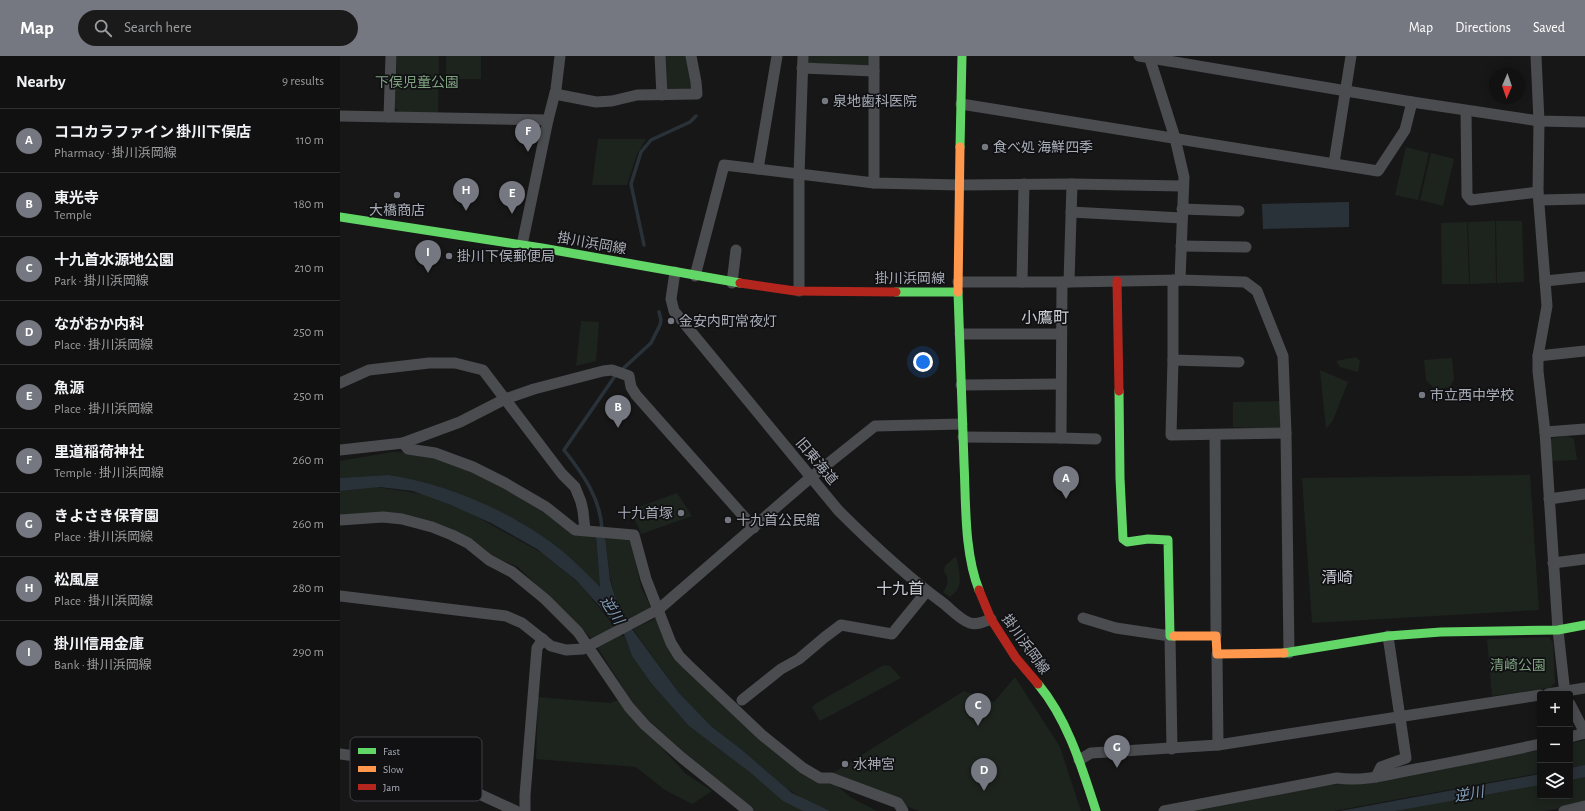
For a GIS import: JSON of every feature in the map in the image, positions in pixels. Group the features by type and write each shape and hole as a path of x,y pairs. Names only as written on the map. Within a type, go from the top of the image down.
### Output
{"main road":[{"path":"958,287 962,56"},
{"name":"掛川浜岡線","path":"340,217 522,245 732,283 799,291 958,287 966,515 974,577 991,619 1016,658 1047,695 1061,721 1079,760 1096,811"},
{"path":"1117,281 1120,470 1123,538 1127,542 1148,539 1168,540 1170,636 1216,636 1217,654 1289,653 1388,636 1441,632 1558,630 1585,625"}],"street":[{"path":"389,117 391,56"},
{"path":"522,245 548,120 555,94 560,56"},
{"path":"660,56 662,95"},
{"path":"555,94 596,102 612,102 637,95 697,94 691,56"},
{"path":"758,169 777,56"},
{"path":"799,291 799,175 803,56"},
{"path":"874,56 874,183"},
{"path":"1334,163 1351,56"},
{"path":"1536,56 1539,121 1539,196 1547,306 1538,356 1538,371 1545,432 1558,630 1565,691"},
{"path":"1286,433 1171,435 1176,280 1180,246 1182,186 1184,177 1175,138 1145,57 1412,102 1539,121 1585,122"},
{"path":"802,68 874,71"},
{"path":"961,104 1334,163 1378,172 1404,130 1412,102"},
{"path":"1466,110 1467,195 1471,200 1539,196 1585,199"},
{"path":"340,116 548,120"},
{"path":"695,276 724,165 874,183 1182,186"},
{"path":"1022,282 1024,184"},
{"path":"1061,438 1061,334 1072,184"},
{"path":"1071,212 1182,213 1239,211"},
{"path":"1180,246 1246,247"},
{"path":"732,283 736,250"},
{"name":"旧東海道","path":"675,272 671,299 674,311 810,478 838,510 866,538 926,591 968,622 979,623 991,619"},
{"path":"1545,281 1585,277"},
{"path":"958,287 1022,282 1176,280 1245,282 1257,291 1283,356 1286,433 1289,653"},
{"path":"960,334 1061,334"},
{"path":"1538,356 1585,351"},
{"path":"1173,360 1239,362"},
{"path":"340,383 369,370 429,363 455,363 484,370 562,474 575,487 589,531"},
{"path":"340,450 403,443 460,422 505,399 534,389 602,371 612,370 629,376 631,388 636,395 754,528"},
{"path":"961,385 1061,384"},
{"path":"340,596 506,616 522,624 551,646 576,650 591,646 657,610 754,528 810,478 875,426 962,424"},
{"path":"1545,432 1585,429"},
{"path":"1215,435 1216,636"},
{"path":"963,437 1096,439"},
{"path":"403,443 408,449 435,453 473,467 499,480 546,507 575,530 634,535 646,579 657,610 671,643 679,656 723,700 762,735 803,768 820,778 831,778 898,803 903,811"},
{"path":"1549,499 1585,494"},
{"path":"340,520 383,517 402,519 432,527 468,543 489,560 512,572 545,599 591,646 629,707 645,725 681,757 748,811"},
{"path":"1553,564 1585,559"},
{"path":"742,700 781,669 799,659 841,625 892,634 926,591"},
{"path":"1083,618 1116,628 1170,636 1172,749"},
{"path":"1376,777 1381,767 1406,758 1388,636"},
{"path":"525,811 537,648 543,639"},
{"path":"1217,654 1218,745"},
{"path":"1573,691 1585,688"},
{"path":"1079,760 1092,753 1218,745 1537,695"},
{"path":"1573,710 1585,733 1573,736"},
{"path":"1164,811 1337,778 1349,780 1376,777 1537,745"},
{"path":"340,754 350,755"},
{"path":"482,795 516,811"},
{"path":"1564,811 1585,806"}],"green space":[{"name":"下俣児童公園","path":"397,56 439,56 438,113 400,112 395,108"},
{"path":"446,56 481,56 481,79 446,79"},
{"path":"662,56 687,56 694,91 663,92"},
{"path":"807,56 869,56 869,64 866,67 810,66 806,61"},
{"path":"598,139 646,139 637,154 627,185 592,185"},
{"path":"1406,147 1429,153 1418,200 1395,195"},
{"path":"1431,153 1454,159 1443,206 1420,200"},
{"path":"1495,221 1496,283 1470,284 1468,222"},
{"path":"1496,221 1522,221 1524,282 1497,283"},
{"path":"1467,222 1469,284 1442,284 1441,223"},
{"path":"581,321 599,322 596,361 576,366"},
{"path":"1356,357 1360,361 1358,372 1340,367 1336,361"},
{"path":"1452,358 1454,379 1450,387 1436,390 1426,380 1424,360"},
{"path":"1320,370 1348,382 1333,420 1326,429"},
{"path":"1280,401 1281,429 1233,427 1233,402"},
{"path":"1568,436 1574,439 1577,460 1551,461 1549,443 1552,438"},
{"path":"392,452 426,456 459,466 490,480 596,535 600,587 545,539 519,521 388,475 340,478 340,461"},
{"path":"1530,475 1539,610 1312,623 1302,478"},
{"path":"377,487 422,494 465,510 542,553 580,584 623,637 625,636 632,656 651,683 689,726 803,811 754,811 678,751 634,705 592,639 518,567 490,555 443,526 340,516 340,491"},
{"path":"677,493 692,516 641,534 631,510"},
{"path":"605,536 626,537 631,541 641,587 651,608 625,620 615,597 610,576"},
{"path":"956,556 960,573 960,583 959,587 950,597 943,592 948,582 944,571 945,566"},
{"path":"657,618 669,647 769,742 834,783 850,797 877,811 830,811 805,800 786,788 742,750 712,727 679,693 633,629"},
{"name":"清崎公園","path":"1549,637 1553,643 1555,683 1550,688 1492,696 1487,639"},
{"path":"884,665 890,666 901,678 820,721 812,707 815,704"},
{"path":"1015,677 1060,747 1081,811 919,811 828,776 964,691 994,702"},
{"path":"538,697 610,703 618,700 686,774 712,791 692,804 665,790 636,767 536,759"},
{"path":"1585,740 1585,765 1573,767 1573,742"},
{"path":"1537,751 1537,774 1334,811 1174,811 1309,788 1414,774"},
{"path":"1585,774 1585,804 1544,811 1393,811 1537,784 1537,799 1573,799 1573,776"}],"water":[{"path":"1349,202 1349,227 1263,229 1262,204"},
{"name":"逆川","path":"388,475 431,484 453,491 496,509 535,532 559,549 577,564 600,587 596,535 605,536 610,580 615,597 626,621 679,693 712,727 742,750 792,793 830,811 803,811 783,801 751,773 689,726 651,683 632,656 625,636 616,625 577,581 537,549 491,523 451,505 413,491 380,487 340,491 340,478"},
{"path":"1585,765 1585,777 1573,779 1573,767"},
{"name":"逆川","path":"1537,775 1537,786 1395,811 1340,811"}],"waterway":[{"path":"644,245 631,184 641,152 651,140 690,122 696,116"},
{"path":"602,530 601,519 595,497 578,468 564,450 615,376 651,343 660,325 661,320 659,312"}],"traffic: fast":[{"path":"960,147 962,56"},
{"path":"340,217 542,248 740,283"},
{"path":"896,292 958,292 968,544 974,575 979,590"},
{"path":"1119,391 1120,478 1123,539 1127,542 1148,539 1168,540 1170,636 1174,636"},
{"path":"1284,653 1388,636 1441,632 1558,630 1585,625"},
{"path":"1038,684 1049,698 1066,729 1079,761 1096,811"}],"traffic: slow":[{"path":"958,292 960,147"},
{"path":"1174,636 1216,636 1217,654 1284,653"}],"traffic: jam":[{"path":"1117,281 1119,391"},
{"path":"740,283 795,291 896,292"},
{"path":"979,590 991,619 1016,658 1038,684"}],"place":[{"name":"泉地歯科医院","path":"825,101"},
{"name":"食べ処 海鮮四季","path":"985,147"},
{"name":"里道稲荷神社","path":"528,152"},
{"name":"大橋商店","path":"397,195"},
{"name":"松風屋","path":"466,211"},
{"name":"魚源","path":"512,214"},
{"name":"掛川下俣郵便局","path":"449,256"},
{"name":"掛川信用金庫","path":"428,273"},
{"name":"金安内町常夜灯","path":"671,321"},
{"name":"市立西中学校","path":"1422,395"},
{"name":"東光寺","path":"618,428"},
{"name":"ココカラファイン 掛川下俣店","path":"1066,499"},
{"name":"十九首塚","path":"681,513"},
{"name":"十九首公民館","path":"728,520"},
{"name":"十九首水源地公園","path":"978,726"},
{"name":"水神宮","path":"845,764"},
{"name":"きよさき保育園","path":"1117,768"},
{"name":"ながおか内科","path":"984,791"}],"district":[{"name":"小鷹町","path":"1045,317"},
{"name":"清崎","path":"1337,577"},
{"name":"十九首","path":"900,588"}]}
